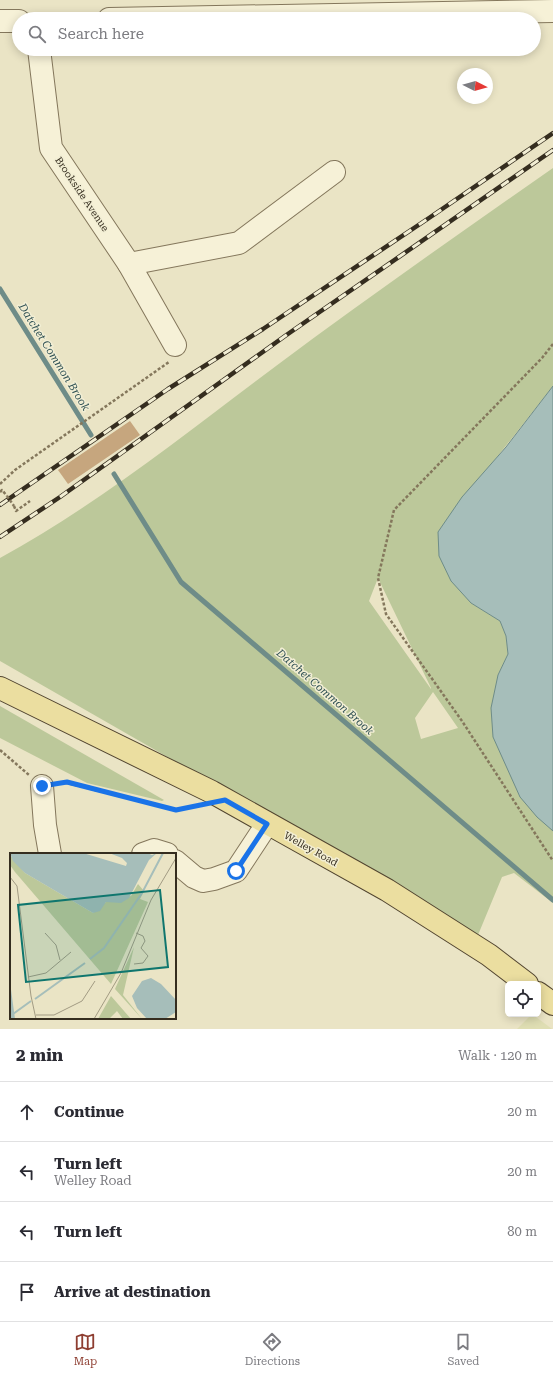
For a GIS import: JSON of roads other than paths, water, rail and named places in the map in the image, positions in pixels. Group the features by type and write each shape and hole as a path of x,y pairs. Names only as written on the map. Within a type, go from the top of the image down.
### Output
{"main road":[{"name":"Welley Road","path":"0,688 225,800 387,890 489,955 523,981"},
{"path":"541,995 553,1004"}],"street":[{"path":"498,12 553,11"},
{"path":"0,21 12,21"},
{"name":"Brookside Avenue","path":"40,56 50,148 129,264 175,345"},
{"path":"129,264 239,242 334,172"},
{"path":"42,786 45,825 50,853"},
{"path":"176,862 194,877 203,881 214,879 236,871 267,824"},
{"path":"146,853 154,850 164,853"}],"water":[{"path":"553,386 553,831 537,817 520,797 493,737 491,708 498,675 508,654 506,636 500,621 471,603 451,581 439,556 438,532 462,497 506,447"}],"waterway":[{"name":"Datchet Common Brook","path":"0,289 91,435"},
{"name":"Datchet Common Brook","path":"114,474 181,582 553,900"}],"railway":[{"path":"0,505 168,389 263,329 553,133"},
{"path":"0,537 60,497 285,336 553,150"}]}
